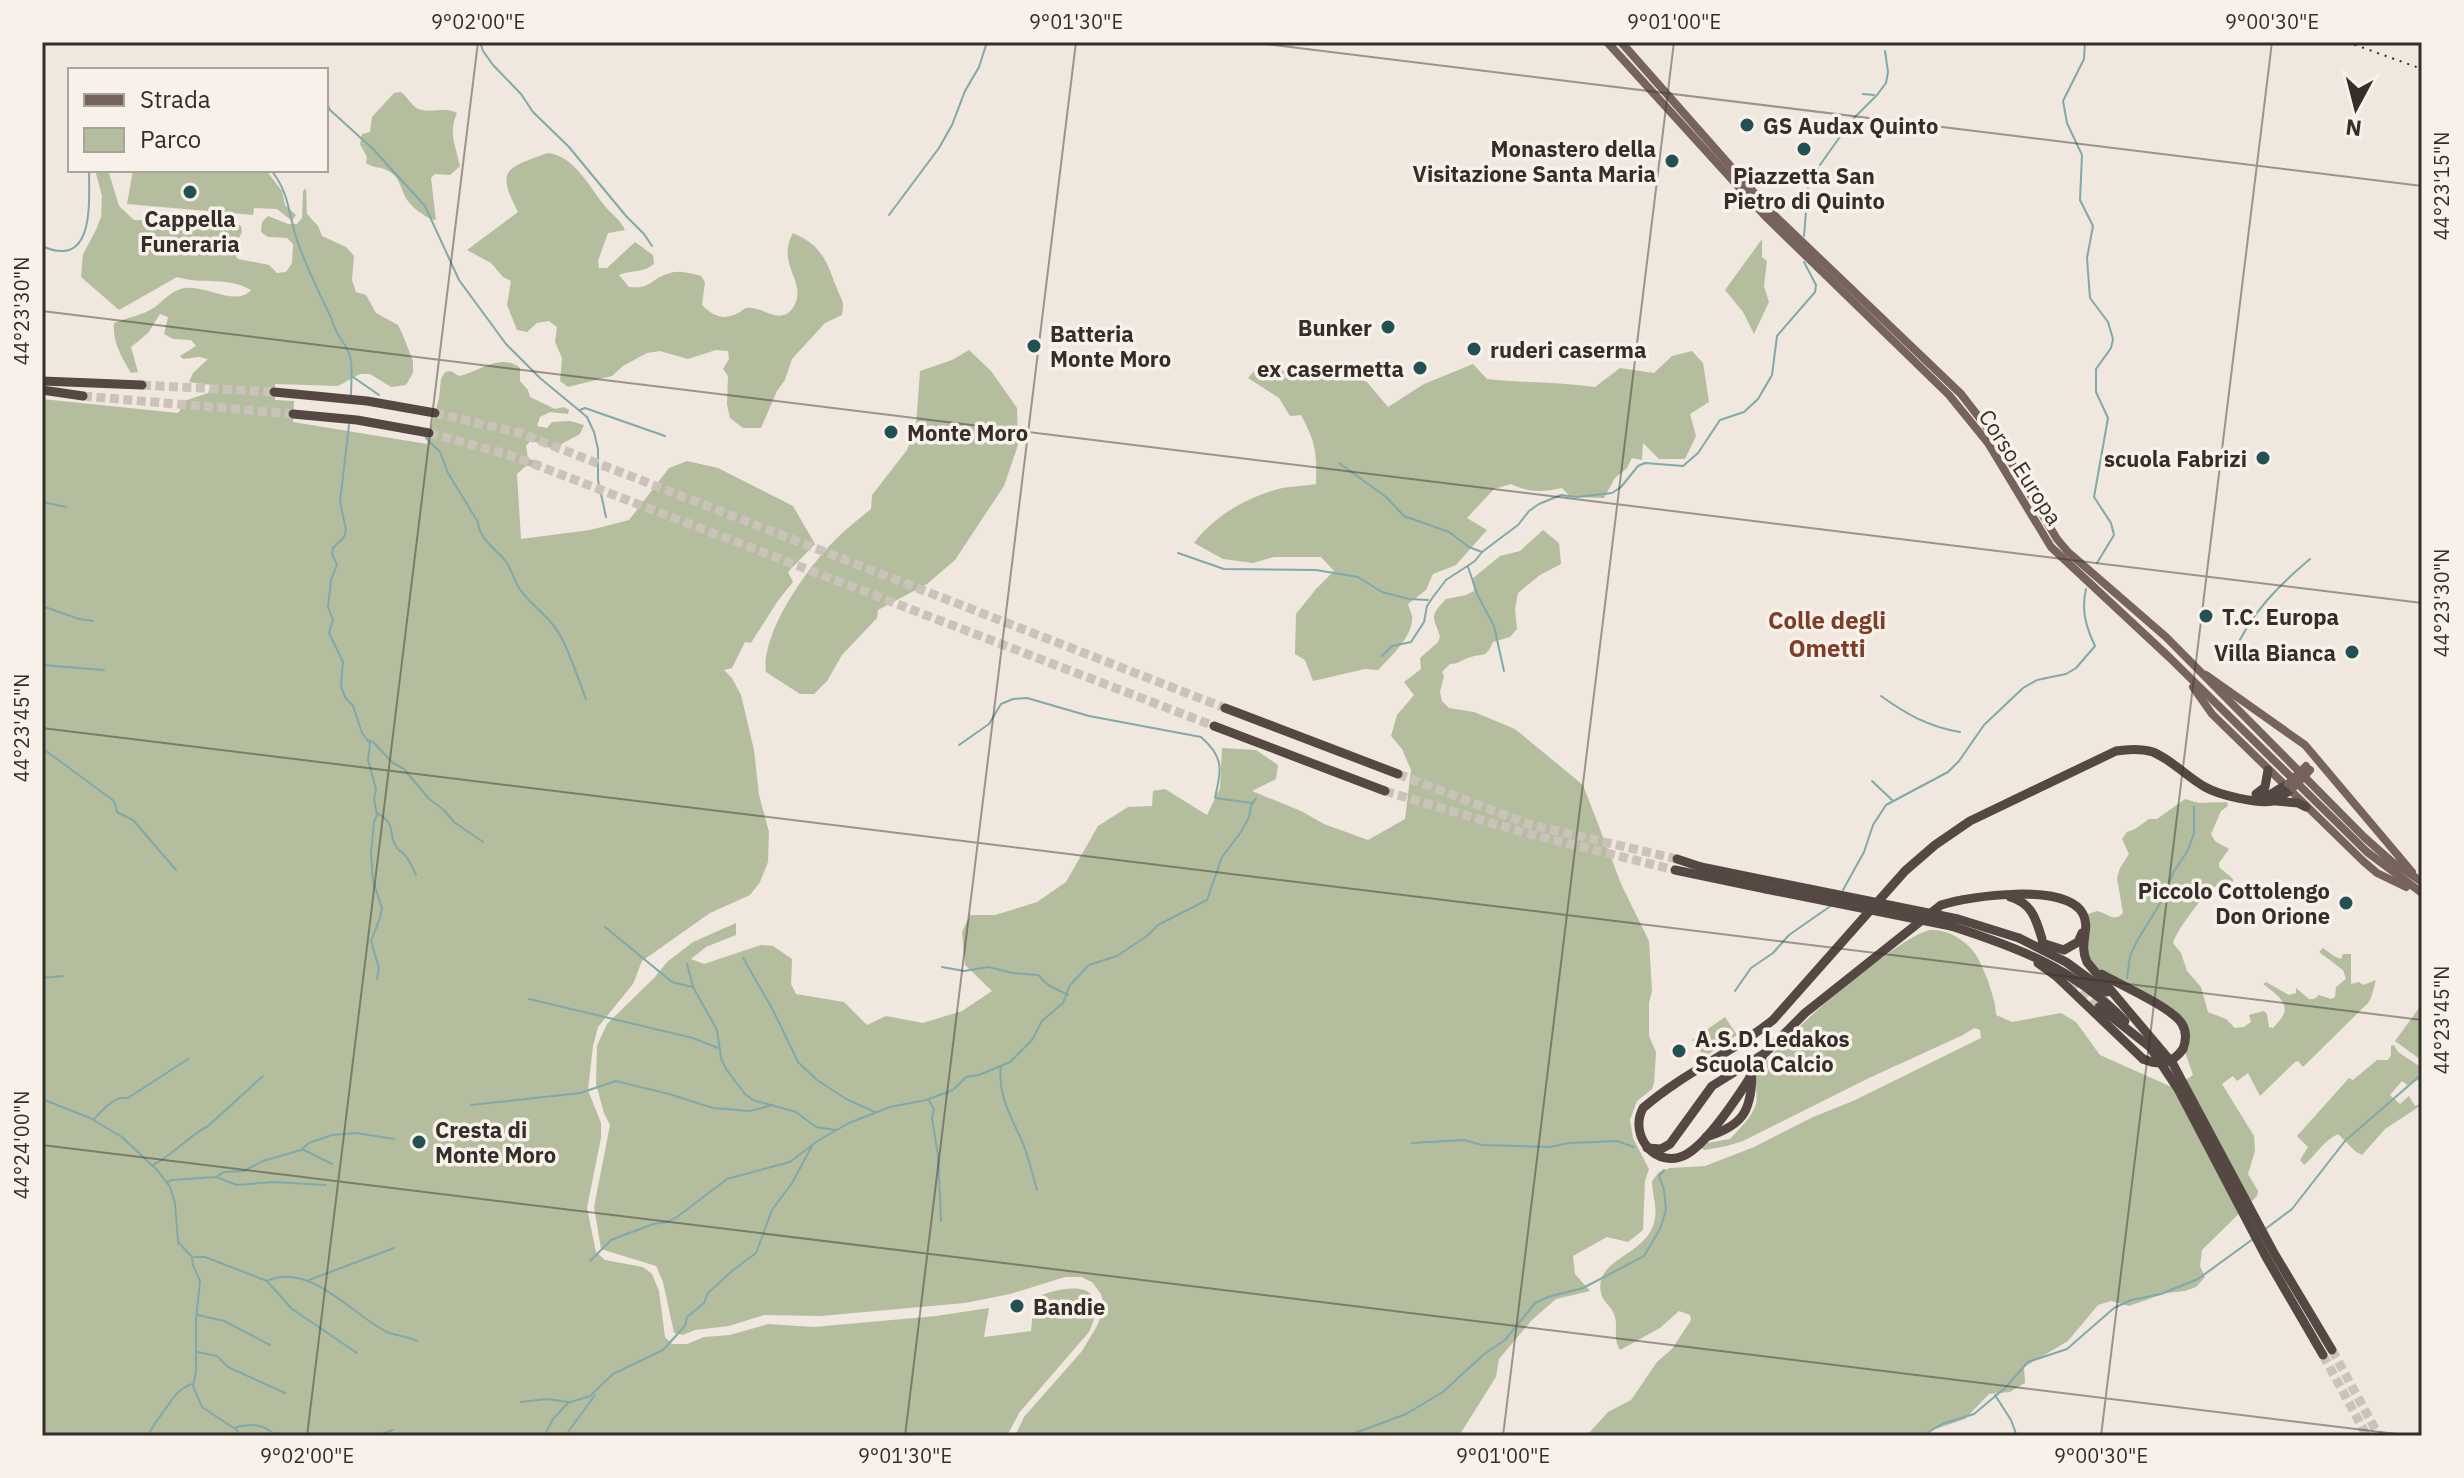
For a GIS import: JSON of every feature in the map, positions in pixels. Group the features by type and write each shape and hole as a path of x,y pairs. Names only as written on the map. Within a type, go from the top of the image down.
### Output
{"highway":[{"path":"42,381 142,385"},
{"path":"42,390 83,396"},
{"path":"274,392 401,406 435,413"},
{"path":"293,414 429,433"},
{"path":"1225,708 1398,774"},
{"path":"1214,726 1385,791"},
{"path":"1765,1053 1752,1076 1706,1137 1688,1153 1674,1159 1660,1157 1647,1148 1639,1135 1638,1126 1643,1108 1692,1071 1754,1035 1773,1020 1905,871 1970,821 2116,751 2132,748 2162,756 2203,786 2232,796 2289,801 2306,807"},
{"path":"2254,796 2265,787 2268,770"},
{"path":"2232,796 2271,794 2288,787"},
{"path":"2273,801 2288,787"},
{"path":"1677,859 1700,872 1951,926 2063,970 2092,990 2150,1047 2178,1089 2266,1257 2318,1337"},
{"path":"1675,870 1958,919 2064,950 2078,942 2083,931 2084,915"},
{"path":"1647,1148 1661,1149 1670,1144 1712,1086 1765,1053 1815,1005 1941,905 1991,895 2062,898 2072,902 2084,915 2086,931 2083,953 2173,1064 2185,1084 2327,1353"},
{"path":"1991,895 2014,898 2028,906 2042,939"},
{"path":"2019,938 2066,962 2125,1006"},
{"path":"2022,952 2056,976 2143,1059 2151,1063 2166,1063 2174,1059 2183,1049 2184,1029 2174,1014 2095,970"},
{"path":"2099,1007 2150,1047"},
{"path":"1706,1137 1730,1128 1749,1106 1752,1076"}],"main road":[{"name":"Corso Europa","path":"1607,42 1772,223 1800,245"},
{"name":"Corso Europa","path":"1621,42 1800,245 1852,295 1974,424 2043,536 2104,591 2359,845 2386,868 2420,887"},
{"name":"Corso Europa","path":"2104,591 2166,637 2364,837 2420,887"},
{"path":"2170,658 2212,714 2377,873 2420,887"},
{"path":"2195,669 2299,740 2333,777 2420,887"},
{"path":"2288,787 2317,759"}],"green space":[{"path":"401,92 419,109 457,113 453,133 460,166 450,175 435,174 431,178 436,220 412,205 393,174 366,163 367,157 360,144 362,134 370,132 372,117 394,93"},
{"path":"548,153 573,166 625,230 608,233 598,261 599,268 607,268 635,242 653,255 654,264 649,267 619,275 629,287 646,285 671,273 688,273 701,276 705,282 702,305 715,315 729,316 750,308 780,316 791,311 797,295 788,254 793,233 818,250 842,300 842,315 825,323 792,359 761,428 743,428 730,418 728,376 723,369 729,359 728,351 716,350 688,359 660,351 647,353 612,376 568,387 560,381 562,358 555,342 557,327 549,321 537,323 527,332 517,330 507,305 511,281 491,263 467,250 518,212 507,186 509,172 523,162"},
{"path":"96,172 109,172 119,206 134,220 233,221 241,226 242,232 232,251 238,259 269,265 277,273 286,272 292,263 293,244 287,238 268,237 261,232 262,222 268,216 297,224 302,218 303,191 306,188 307,214 322,236 346,247 354,256 352,280 356,292 366,295 376,313 398,325 413,361 413,373 406,385 391,387 370,374 360,374 338,386 275,384 275,400 294,401 293,422 427,444 445,372 451,371 459,376 497,362 513,364 520,368 520,381 530,397 555,409 564,407 569,410 568,414 550,412 540,417 537,426 547,428 552,422 570,421 584,425 580,434 552,449 531,440 526,446 528,459 540,461 542,467 526,466 517,474 521,539 590,530 629,520 669,468 687,461 718,468 793,506 815,544 788,572 793,582 751,643 745,642 732,668 724,670 741,695 754,750 759,795 769,832 768,862 760,882 750,895 710,913 642,961 633,984 598,1027 588,1090 601,1123 601,1138 587,1208 596,1252 605,1260 643,1267 652,1274 659,1291 665,1337 672,1344 687,1344 704,1337 730,1335 768,1324 814,1327 989,1308 984,1337 1031,1331 1034,1298 1073,1288 1084,1290 1091,1294 1095,1303 1095,1315 1089,1332 1019,1413 1007,1436 42,1436 42,399 178,413 187,400 208,393 211,385 189,382 193,373 208,359 183,359 180,356 196,346 191,340 173,339 164,334 168,317 160,314 148,333 131,347 138,372 131,373 116,343 114,323 151,310 181,289 194,288 229,296 245,295 251,290 233,283 177,277 119,310 81,277 83,254 101,217 102,196"},
{"path":"133,172 268,172 282,191 285,205 296,215 292,221 277,209 254,208 253,215 127,204"},
{"path":"1762,239 1762,257 1767,261 1764,286 1769,302 1754,334 1743,312 1725,290"},
{"path":"969,350 991,371 1017,408 1018,445 1004,486 955,560 927,584 878,610 877,618 842,655 827,681 814,694 800,694 766,672 766,656 779,619 801,581 826,549 871,509 872,495 907,450 916,426 920,371 952,360"},
{"path":"1692,351 1703,363 1709,402 1690,414 1696,436 1685,459 1659,459 1643,443 1642,460 1632,458 1627,468 1615,478 1604,498 1571,497 1562,488 1536,491 1511,484 1494,489 1467,518 1487,530 1456,565 1433,574 1426,590 1408,604 1412,616 1409,631 1378,670 1365,669 1313,681 1305,660 1295,654 1296,614 1334,571 1321,557 1274,557 1253,563 1223,559 1194,543 1221,516 1254,497 1278,489 1316,484 1313,441 1301,415 1290,416 1279,398 1248,378 1257,368 1280,370 1315,380 1337,372 1367,382 1388,407 1424,384 1473,364 1487,379 1595,387 1620,368 1654,373 1672,356"},
{"path":"1543,530 1559,543 1561,564 1540,575 1518,593 1515,609 1517,629 1510,637 1493,642 1485,654 1450,664 1442,672 1440,692 1442,701 1449,708 1474,712 1515,729 1583,785 1622,886 1649,941 1652,991 1649,1036 1656,1052 1654,1083 1652,1089 1637,1101 1630,1120 1633,1138 1649,1169 1645,1181 1643,1230 1628,1242 1607,1237 1573,1256 1575,1274 1590,1291 1556,1299 1532,1320 1499,1359 1496,1377 1457,1436 1015,1436 1024,1417 1082,1351 1097,1326 1104,1307 1101,1294 1092,1282 1081,1277 1065,1277 1010,1294 965,1303 820,1316 764,1315 683,1335 674,1333 663,1282 656,1266 601,1249 594,1207 610,1125 596,1084 597,1046 607,1024 667,962 693,942 736,923 736,935 706,947 691,959 704,964 761,945 773,946 792,959 791,984 796,994 844,1002 867,1025 886,1016 923,1023 962,1011 992,991 965,965 962,932 970,915 995,915 1037,902 1066,882 1098,826 1128,807 1152,806 1153,791 1165,789 1207,815 1220,788 1222,748 1256,750 1278,765 1276,779 1252,791 1368,840 1405,819 1411,770 1402,749 1391,736 1397,715 1414,695 1404,682 1421,669 1420,658 1440,637 1434,617 1437,610 1446,599 1474,591 1472,579 1500,556 1520,551"},
{"path":"2185,799 2199,803 2227,802 2228,806 2221,811 2211,834 2215,841 2229,849 2219,867 2233,879 2233,884 2219,885 2207,894 2186,920 2173,943 2181,953 2187,971 2201,987 2208,1012 2226,1019 2235,1028 2251,1022 2249,1015 2264,1011 2269,1027 2273,1028 2285,1007 2280,998 2263,984 2266,982 2289,995 2296,993 2296,988 2309,999 2319,995 2331,999 2335,997 2336,987 2346,979 2343,970 2319,952 2323,948 2341,959 2343,954 2351,954 2351,984 2359,982 2363,985 2376,980 2368,1003 2303,1067 2298,1061 2295,1062 2260,1096 2248,1073 2237,1081 2233,1076 2222,1084 2254,1136 2255,1151 2248,1174 2258,1191 2257,1196 2202,1250 2200,1266 2205,1277 2196,1287 2166,1293 2129,1306 2111,1301 2098,1305 2068,1341 2024,1367 2025,1383 2010,1392 1989,1394 1965,1419 1922,1436 1582,1436 1590,1432 1608,1412 1631,1400 1691,1320 1690,1315 1679,1311 1660,1328 1620,1350 1616,1341 1614,1314 1601,1293 1605,1271 1634,1249 1651,1231 1655,1218 1652,1181 1659,1172 1670,1168 1705,1166 1754,1147 1981,1038 1980,1030 1974,1028 1743,1141 1704,1150 1700,1147 1730,1139 1745,1123 1756,1104 1758,1074 1785,1040 1867,969 1916,936 1931,930 1943,931 1970,947 1985,973 1996,1015 2012,1022 2061,1013 2076,1022 2100,1055 2174,1088 2193,1075 2185,1052 2188,1042 2175,1012 2094,965 2086,948 2088,914 2097,911 2113,917 2123,913 2117,878 2129,854 2122,839 2127,832 2149,819 2157,819"},
{"path":"2422,1004 2422,1059 2421,1060 2395,1041"},
{"path":"1725,1017 1737,1035 1704,1057 1692,1040"},
{"path":"2394,1045 2398,1052 2422,1068 2422,1085 2418,1080 2407,1085 2402,1081 2390,1095 2400,1104 2409,1096 2415,1106 2420,1106 2385,1129 2362,1155 2338,1134 2304,1165 2300,1160 2308,1147 2297,1136 2349,1078 2353,1080 2377,1060 2388,1060 2391,1046"}],"waterway":[{"path":"480,42 493,65 521,94 533,112 569,147 652,246"},
{"path":"889,215 939,148 979,67 987,42"},
{"path":"2085,42 2084,59 2063,101 2067,123 2082,155 2080,200 2093,226 2087,258 2090,298 2108,322 2113,339 2111,348 2096,369 2096,392 2108,418 2094,497 2111,523 2114,535 2097,563"},
{"path":"1820,165 1851,121 1886,83 1885,51"},
{"path":"1863,94 1874,95"},
{"path":"328,105 425,206 459,280 506,344 540,378 587,417 598,449 598,480 606,517"},
{"path":"1804,236 1808,186 1818,168"},
{"path":"42,246 59,251 72,249 80,241 88,215 89,172"},
{"path":"272,172 285,196 309,270 351,359 351,395"},
{"path":"1382,656 1392,646 1411,642 1424,622 1427,606 1446,580 1475,561 1539,504 1561,495 1577,497 1612,493 1638,466 1645,463 1683,466 1698,453 1720,420 1744,412 1758,399 1772,375 1777,336 1815,292 1816,285 1804,262"},
{"path":"353,377 379,395"},
{"path":"580,410 585,408 665,436"},
{"path":"349,425 340,502 346,530 332,554 337,565 331,580 328,607 333,620 329,633 343,662 341,686 345,697 353,706 362,733 370,743 368,760 376,789 377,815 371,854 373,881 382,908 371,941 379,968 377,979"},
{"path":"426,438 440,452 448,473 478,522 484,538 505,560 523,593 558,632 586,699"},
{"path":"1339,463 1386,497 1404,516 1449,532 1469,547 1482,552"},
{"path":"42,502 66,507"},
{"path":"1178,553 1224,569 1316,570 1358,577 1382,592 1428,600"},
{"path":"2234,653 2248,626 2266,602 2310,559"},
{"path":"1468,567 1478,596 1494,626 1504,671"},
{"path":"1843,890 1864,852 1873,825 1886,805 1948,772 1984,725 2023,688 2037,680 2066,674 2076,668 2095,646 2085,618 2086,589"},
{"path":"42,606 93,621"},
{"path":"42,665 104,670"},
{"path":"1881,696 1918,719 1960,732"},
{"path":"959,745 989,724 1001,704 1027,698 1089,716 1201,737 1218,758 1219,779 1215,798 1252,803"},
{"path":"367,740 404,769 429,799 454,822 483,842"},
{"path":"42,748 114,801 117,812 133,820 176,870"},
{"path":"1872,781 1892,800"},
{"path":"590,1261 611,1240 653,1224 668,1222 727,1179 790,1162 849,1123 890,1107 926,1100 953,1090 966,1077 1010,1062 1032,1040 1042,1021 1063,1003 1070,985 1089,965 1117,956 1158,925 1207,900 1222,857 1241,832 1256,798"},
{"path":"2127,978 2130,956 2137,941 2188,850 2194,833 2194,807"},
{"path":"377,813 388,822 398,850 407,858 416,875"},
{"path":"1735,991 1751,968 1773,953 1789,935 1832,905"},
{"path":"605,927 672,982 692,987"},
{"path":"743,958 798,1062 817,1080 848,1100 875,1112"},
{"path":"687,964 693,987 717,1030 721,1058 745,1094 753,1100 796,1112 816,1127 835,1130"},
{"path":"942,967 964,971 988,967 1038,975 1048,985 1068,995"},
{"path":"42,978 63,976"},
{"path":"529,999 693,1038 718,1048"},
{"path":"94,1119 113,1101 128,1098 188,1059"},
{"path":"1001,1066 1001,1088 1037,1190"},
{"path":"2264,1230 2292,1209 2345,1141 2422,1074"},
{"path":"153,1165 208,1126 263,1076"},
{"path":"471,1105 580,1093 616,1081 713,1108 750,1111 773,1105"},
{"path":"42,1099 90,1118 122,1137 158,1171 170,1187 175,1203 178,1242 192,1257 200,1281 193,1386 202,1407 238,1431 240,1436"},
{"path":"929,1101 934,1109 932,1118 938,1155 941,1221"},
{"path":"216,1177 224,1172 244,1171 332,1135 356,1133 394,1139"},
{"path":"1412,1143 1464,1140 1482,1145 1550,1147 1617,1141 1634,1147"},
{"path":"544,1436 553,1419 568,1403 590,1396 613,1374 663,1350 685,1326 687,1317 704,1303 708,1293 756,1253 772,1210 792,1183 812,1146"},
{"path":"302,1149 332,1164"},
{"path":"1347,1436 1406,1414 1443,1392 1483,1355 1505,1340 1535,1303 1583,1288 1644,1256 1660,1229 1666,1210 1659,1176 1664,1170"},
{"path":"167,1182 216,1177 237,1185 274,1182 326,1185"},
{"path":"1922,1436 1942,1424 1974,1414 2005,1388 2028,1362 2067,1349 2114,1308 2198,1279 2253,1239"},
{"path":"309,1280 394,1248"},
{"path":"194,1257 205,1257 267,1281 292,1309 357,1353"},
{"path":"269,1280 300,1278 315,1284 387,1332 417,1341"},
{"path":"198,1315 224,1321 270,1345"},
{"path":"197,1352 217,1356 228,1367 285,1393"},
{"path":"148,1436 175,1395 192,1384"},
{"path":"565,1436 595,1395"},
{"path":"1995,1395 2017,1436"},
{"path":"521,1402 547,1399 568,1402"},
{"path":"234,1428 256,1425 276,1436"},
{"path":"375,1436 393,1430"},
{"path":"274,1433 300,1436"}],"tunnel":[{"path":"142,385 274,392"},
{"path":"83,396 293,414"},
{"path":"435,413 520,433 1225,708"},
{"path":"429,433 513,456 1214,726"},
{"path":"1398,774 1528,824 1677,859"},
{"path":"1385,791 1525,833 1675,870"},
{"path":"2061,973 2099,1007"},
{"path":"2332,1350 2379,1436"},
{"path":"2323,1355 2367,1436"}],"railway":[{"path":"2347,42 2422,69"}],"place":[{"name":"GS Audax Quinto","path":"1747,125"},
{"name":"Piazzetta San Pietro di Quinto","path":"1804,149"},
{"name":"Monastero della Visitazione Santa Maria","path":"1672,161"},
{"name":"Cappella Funeraria","path":"190,192"},
{"name":"Bunker","path":"1388,327"},
{"name":"Batteria Monte Moro","path":"1034,346"},
{"name":"ruderi caserma","path":"1474,349"},
{"name":"ex casermetta","path":"1420,368"},
{"name":"Monte Moro","path":"891,432"},
{"name":"scuola Fabrizi","path":"2263,458"},
{"name":"T.C. Europa","path":"2206,616"},
{"name":"Villa Bianca","path":"2352,652"},
{"name":"Piccolo Cottolengo Don Orione","path":"2346,903"},
{"name":"A.S.D. Ledakos Scuola Calcio","path":"1679,1051"},
{"name":"Cresta di Monte Moro","path":"419,1142"},
{"name":"Bandie","path":"1017,1306"}],"district":[{"name":"Colle degli Ometti","path":"1827,634"}]}
